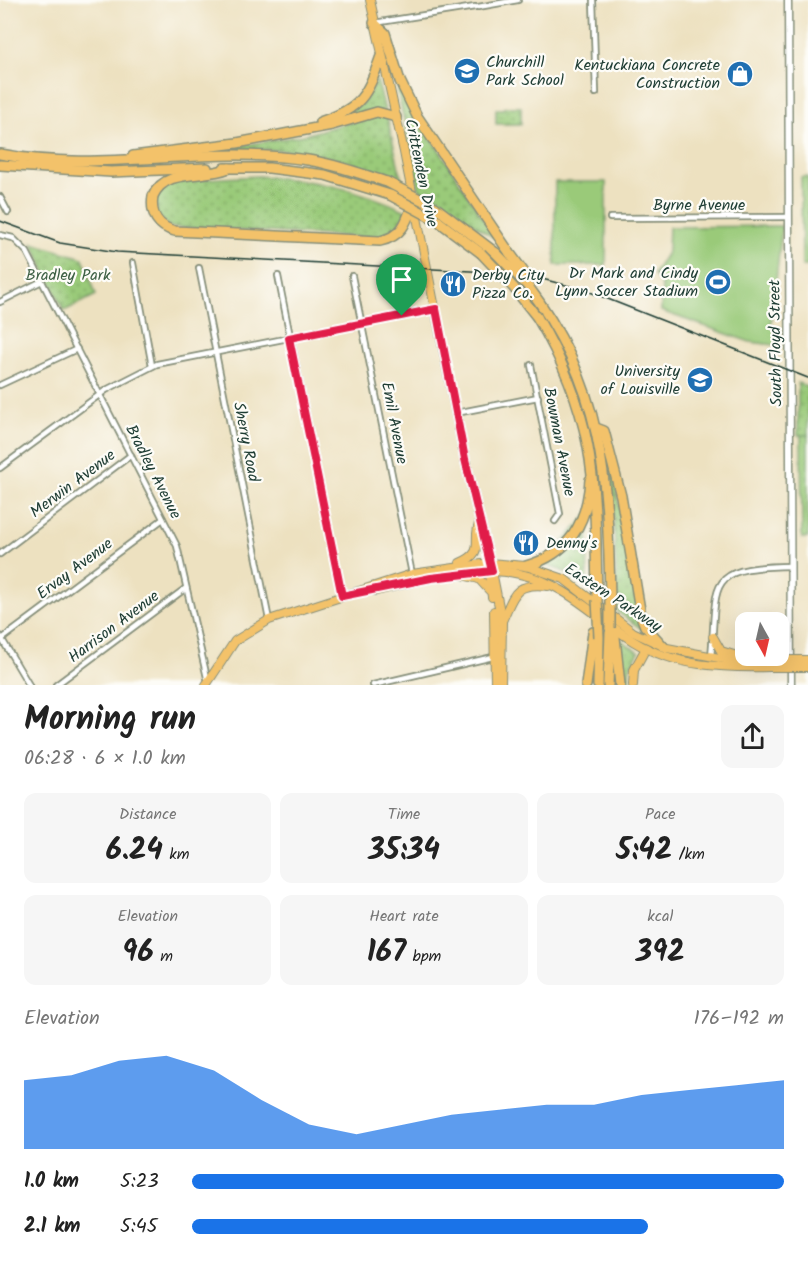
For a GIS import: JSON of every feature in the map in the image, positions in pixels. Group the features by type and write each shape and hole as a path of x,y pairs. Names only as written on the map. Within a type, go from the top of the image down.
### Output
{"highway":[{"path":"374,23 385,33 399,81 417,116 523,271 527,285"},
{"path":"285,134 340,116 356,105 371,85 381,56"},
{"path":"108,162 285,134 332,125 377,112 396,117"},
{"path":"0,154 45,160 108,162 270,156 308,160 387,182 435,207 496,252 527,285 552,319 577,366 596,428 606,493 610,628 615,637 608,685"},
{"path":"0,165 111,172 269,168 325,175 390,195 438,221 481,254 514,288 537,317 554,346 576,396 591,457 596,506 598,685"},
{"path":"229,168 218,173 175,177 163,183 153,196 156,219 162,226 175,231 380,241 400,232 414,200"},
{"path":"596,428 604,431 614,464 641,616 659,649"},
{"path":"526,566 555,555 574,533 588,501 591,457"},
{"path":"586,685 596,635"},
{"path":"613,648 620,685"}],"main road":[{"name":"Crittenden Drive","path":"370,0 502,622 495,685"},
{"path":"455,570 476,553 478,542 476,530 480,521"},
{"name":"Eastern Parkway","path":"207,684 235,641 269,620 412,574 526,566 564,579 659,649 690,663 735,664"},
{"name":"Crittenden Drive","path":"489,568 501,685"},
{"name":"Eastern Parkway","path":"489,568 522,574 559,588 646,648 735,659"},
{"name":"Eastern Parkway","path":"371,589 376,591 455,570"},
{"path":"455,570 479,579 491,594"},
{"path":"502,622 510,599 519,590 537,585 559,588"},
{"path":"712,637 723,652 735,655"},
{"path":"633,685 634,670 646,648"},
{"name":"Eastern Parkway","path":"789,662 808,660"},
{"name":"Eastern Parkway","path":"789,665 808,667"}],"street":[{"path":"374,23 518,0"},
{"path":"593,0 596,93"},
{"name":"South Floyd Street","path":"788,0 791,685"},
{"path":"0,197 8,212"},
{"name":"Byrne Avenue","path":"610,218 788,217"},
{"name":"Bradley Avenue","path":"0,235 13,238 23,246 177,546 207,684"},
{"path":"133,263 152,366"},
{"name":"Sherry Road","path":"199,268 269,620"},
{"path":"278,276 342,596"},
{"name":"Emil Avenue","path":"352,276 412,574"},
{"path":"0,302 42,281"},
{"path":"0,467 100,394 152,366 436,309"},
{"path":"0,385 76,349"},
{"name":"Bowman Avenue","path":"531,365 560,514 555,521"},
{"path":"456,413 538,397"},
{"name":"Merwin Avenue","path":"0,554 131,455"},
{"name":"Ervay Avenue","path":"1,638 163,519"},
{"path":"711,657 714,599 728,578 750,567 791,566"},
{"name":"Harrison Avenue","path":"56,685 186,588"},
{"path":"1,638 12,660 29,685"},
{"path":"373,685 499,656"},
{"path":"791,667 808,667"}],"green space":[{"path":"377,80 385,110 337,120 364,102"},
{"path":"399,87 493,237 419,189 398,93"},
{"path":"521,107 521,124 496,124 496,109"},
{"path":"377,115 387,117 402,181 359,165 314,154 284,150 228,148 304,135"},
{"path":"259,176 334,186 371,196 406,211 396,231 382,238 170,227 157,215 156,195 170,181"},
{"path":"801,177 808,177 808,266 802,266"},
{"path":"555,182 606,182 606,265 555,265"},
{"name":"Dr Mark and Cindy Lynn Soccer Stadium","path":"782,226 771,326 779,327 782,346 750,342 661,311 662,286 654,274 668,251 669,227"},
{"name":"Bradley Park","path":"32,243 83,258 96,295 64,311"},
{"path":"798,383 808,387 808,435 798,435"},
{"path":"801,435 808,435 808,538 802,538"},
{"path":"611,463 643,630 618,612"},
{"path":"589,513 587,587 568,573 543,564"},
{"path":"619,639 639,652 629,669 629,685 622,685"}],"railway":[{"path":"0,221 60,243 117,252 489,272 542,279 585,290 808,378"}],"place":[{"name":"Churchill Park School","path":"467,71"},
{"name":"Kentuckiana Concrete Construction","path":"740,74"},
{"name":"Dr Mark and Cindy Lynn Soccer Stadium","path":"718,282"},
{"name":"Derby City Pizza Co.","path":"453,284"},
{"name":"University of Louisville","path":"700,380"},
{"name":"Denny's","path":"526,543"}],"route":[{"path":"436,309 465,459 492,571 431,578 376,591 371,589 342,596 289,338 402,316 436,309"}]}
